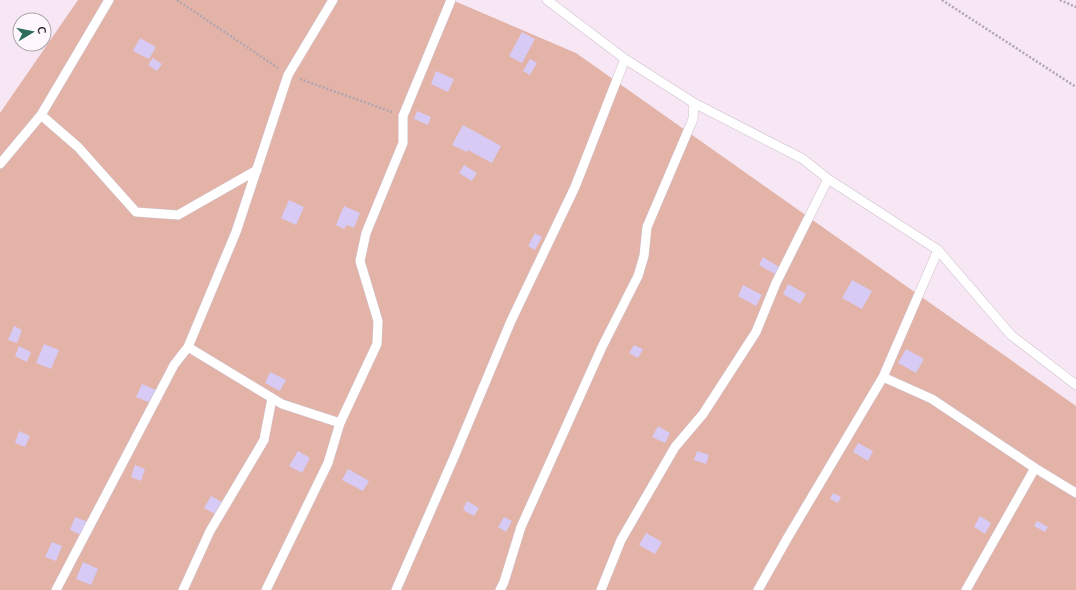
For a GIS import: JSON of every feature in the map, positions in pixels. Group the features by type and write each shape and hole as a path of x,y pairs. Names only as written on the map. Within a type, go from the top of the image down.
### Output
{"lane":[{"path":"0,164 41,115 109,0"},
{"path":"56,590 174,365 188,347 236,232 288,75 333,0"},
{"path":"266,590 328,463 340,423 377,344 378,321 360,261 366,233 403,142 402,116 451,0"},
{"path":"547,0 625,59 694,103 803,159 828,178 938,250 1011,335 1076,385"},
{"path":"396,590 511,321 575,187 625,59"},
{"path":"500,590 504,582 521,527 602,347 638,276 644,256 648,228 694,119 694,103"},
{"path":"41,115 78,147 136,212 178,215 256,170"},
{"path":"601,590 621,540 675,447 703,414 756,332 776,283 828,178"},
{"path":"758,590 883,377 938,250"},
{"path":"188,347 282,404 340,423"},
{"path":"883,377 932,399 1035,468 1076,493"},
{"path":"183,590 210,531 264,440 272,398"},
{"path":"966,590 1035,468"}],"path":[{"path":"942,0 1076,87"},
{"path":"1060,0 1076,6"}],"shaded area":[{"path":"78,0 452,0 576,53 1076,406 1076,590 0,590 0,113 42,52 52,52 52,38"}],"building":[{"path":"522,32 535,39 522,63 509,56"},
{"path":"140,38 156,47 149,59 133,51"},
{"path":"153,58 162,64 157,71 148,65"},
{"path":"530,59 537,63 530,75 523,71"},
{"path":"436,71 454,79 448,92 431,84"},
{"path":"417,111 431,117 428,125 414,119"},
{"path":"463,125 501,146 492,163 468,150 467,152 452,145"},
{"path":"464,165 477,173 472,181 459,173"},
{"path":"289,200 304,207 296,225 281,218"},
{"path":"344,206 360,213 354,228 347,225 344,229 336,225"},
{"path":"535,233 542,237 535,250 528,246"},
{"path":"763,257 779,267 775,274 759,265"},
{"path":"852,280 872,291 862,309 842,298"},
{"path":"788,284 806,294 800,304 783,294"},
{"path":"743,285 762,295 756,306 738,296"},
{"path":"14,326 22,330 17,343 8,340"},
{"path":"44,344 59,350 51,369 36,363"},
{"path":"634,345 643,349 638,358 629,353"},
{"path":"19,346 31,352 27,362 15,356"},
{"path":"906,349 924,359 916,373 898,363"},
{"path":"270,372 286,380 280,391 265,383"},
{"path":"142,384 156,390 151,403 136,397"},
{"path":"658,426 670,433 665,443 652,437"},
{"path":"19,431 30,436 25,447 15,443"},
{"path":"858,443 873,451 868,461 853,452"},
{"path":"298,451 310,458 302,473 289,466"},
{"path":"697,451 709,455 706,464 694,460"},
{"path":"135,465 145,469 141,481 131,477"},
{"path":"348,469 369,481 363,491 342,480"},
{"path":"833,493 841,497 838,503 830,499"},
{"path":"211,496 224,503 217,515 204,508"},
{"path":"467,501 479,508 474,516 463,510"},
{"path":"980,516 991,523 985,534 974,527"},
{"path":"75,517 88,522 83,536 70,530"},
{"path":"504,517 512,521 506,532 498,527"},
{"path":"1037,521 1048,527 1045,532 1034,526"},
{"path":"646,533 662,542 655,554 639,545"},
{"path":"52,542 62,546 56,561 45,557"},
{"path":"83,562 98,569 91,585 76,579"}]}
